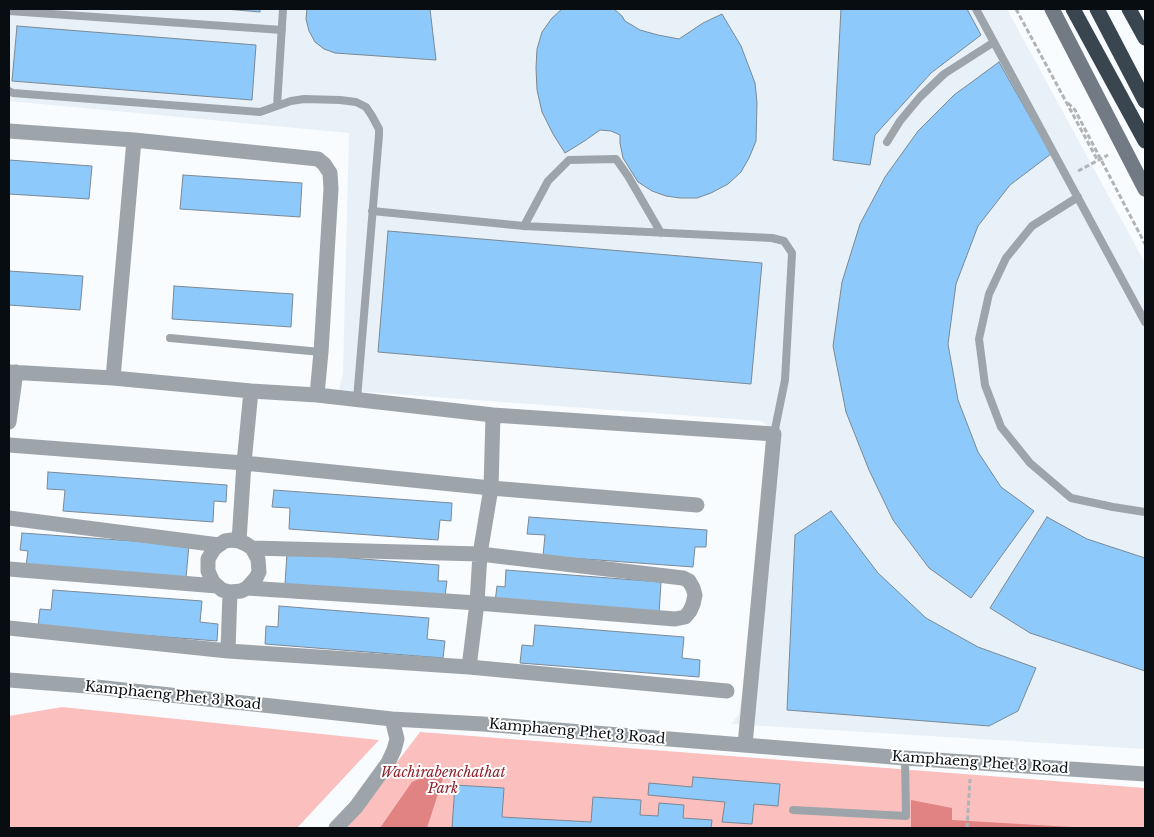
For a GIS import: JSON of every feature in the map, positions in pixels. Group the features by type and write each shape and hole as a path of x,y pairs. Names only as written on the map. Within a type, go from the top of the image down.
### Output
{"highway":[{"path":"1072,9 1145,141"},
{"path":"1097,9 1142,95"},
{"path":"1129,9 1145,38"}],"main road":[{"path":"1052,9 1145,189"}],"street":[{"path":"9,131 134,140 318,159 324,164 330,173 331,188 317,395"},
{"path":"113,378 134,140"},
{"path":"9,422 13,372 113,378 317,395 493,415 774,434 745,746"},
{"path":"9,569 241,591 247,588 259,572 258,559 246,545 244,463 251,391"},
{"path":"469,667 477,603 480,554 491,488 493,415"},
{"path":"9,445 244,463 491,488 697,505"},
{"path":"9,518 219,545"},
{"path":"228,651 223,589 209,577 207,565 210,554 225,541 246,545 480,554 683,578 690,581 695,596 690,611 685,617 675,619 477,603 247,588"},
{"path":"9,628 228,651 469,667 727,691"},
{"name":"Kamphaeng Phet 3 Road","path":"9,680 97,687 392,720 483,724 745,746 1145,774"},
{"path":"336,828 356,808 388,763 397,739 392,720"}],"lane":[{"path":"277,106 283,9"},
{"path":"976,9 1145,322"},
{"path":"9,11 282,30"},
{"path":"887,142 900,121 920,96 944,74 994,42"},
{"path":"9,91 13,93 260,112 291,101 304,99 356,102 366,107 378,129 357,399"},
{"path":"524,226 548,181 569,160 616,159 661,233"},
{"path":"1078,197 1032,226 1006,258 989,294 979,340 985,385 1001,427 1030,463 1071,498 1145,512"},
{"path":"372,210 524,226 784,240 792,253 785,380 774,434"},
{"path":"170,338 321,352"},
{"path":"793,810 906,816 905,758"}],"path":[{"path":"1016,9 1098,160"},
{"path":"1064,99 1075,110 1145,244"},
{"path":"967,828 970,775"}],"shaded area":[{"path":"9,9 1007,9 1145,263 1145,749 731,724 739,714 779,438 762,421 339,390 343,373 349,133 9,101"},
{"path":"445,772 427,828 380,828 412,782 425,776"},
{"path":"911,800 952,808 952,820 1089,828 911,828"}],"green space":[{"path":"62,707 379,740 297,828 9,828 9,716"},
{"name":"Wachirabenchathat Park","path":"420,732 1145,788 1145,828 347,828"}],"building":[{"path":"225,9 260,9 260,12"},
{"path":"307,9 430,9 436,60 335,53 324,49 315,42 309,31 306,19"},
{"path":"562,9 614,9 625,21 640,30 679,39 703,23 722,14 741,46 755,83 757,102 756,141 741,172 728,184 711,193 697,198 680,198 652,191 638,182 623,158 620,135 611,131 600,130 565,153 542,112 537,90 536,68 537,49 542,32 552,18"},
{"path":"841,9 967,9 981,35 931,73 875,135 870,165 833,160"},
{"path":"17,26 256,45 252,100 12,81"},
{"path":"999,62 1051,154 1010,185 978,226 956,284 948,344 958,400 978,452 1001,487 1034,511 971,598 929,568 893,520 869,470 846,412 833,346 842,282 860,224 885,177 918,131 954,95"},
{"path":"9,160 92,166 89,199 9,194"},
{"path":"183,175 302,183 300,217 180,209"},
{"path":"388,231 762,263 751,384 378,352"},
{"path":"9,271 83,276 80,310 9,305"},
{"path":"174,286 293,294 291,327 172,319"},
{"path":"48,472 227,485 226,502 214,501 213,522 63,511 65,490 47,489"},
{"path":"274,490 452,503 451,521 440,520 438,540 289,529 290,508 272,507"},
{"path":"831,511 878,573 926,618 978,647 1036,668 1018,711 989,726 787,710 795,535"},
{"path":"529,517 707,530 706,547 695,547 693,567 543,556 545,535 527,534"},
{"path":"1047,517 1087,539 1145,558 1145,671 1030,633 990,608"},
{"path":"22,533 189,545 186,578 26,566 28,551 20,550"},
{"path":"287,553 439,565 438,581 447,581 445,596 285,584"},
{"path":"506,570 661,582 659,614 495,602 497,586 505,587"},
{"path":"53,590 202,601 200,622 218,624 217,641 38,627 40,609 51,610"},
{"path":"279,606 429,618 427,639 445,641 443,658 265,644 266,626 278,627"},
{"path":"535,625 684,637 682,658 700,660 699,677 520,663 522,645 533,646"},
{"path":"693,777 780,784 778,806 754,804 752,824 722,822 725,802 648,795 649,783 692,787"},
{"path":"455,785 504,788 502,817 591,822 593,797 641,800 640,815 658,816 659,803 684,805 683,818 712,820 711,828 452,828"}]}
